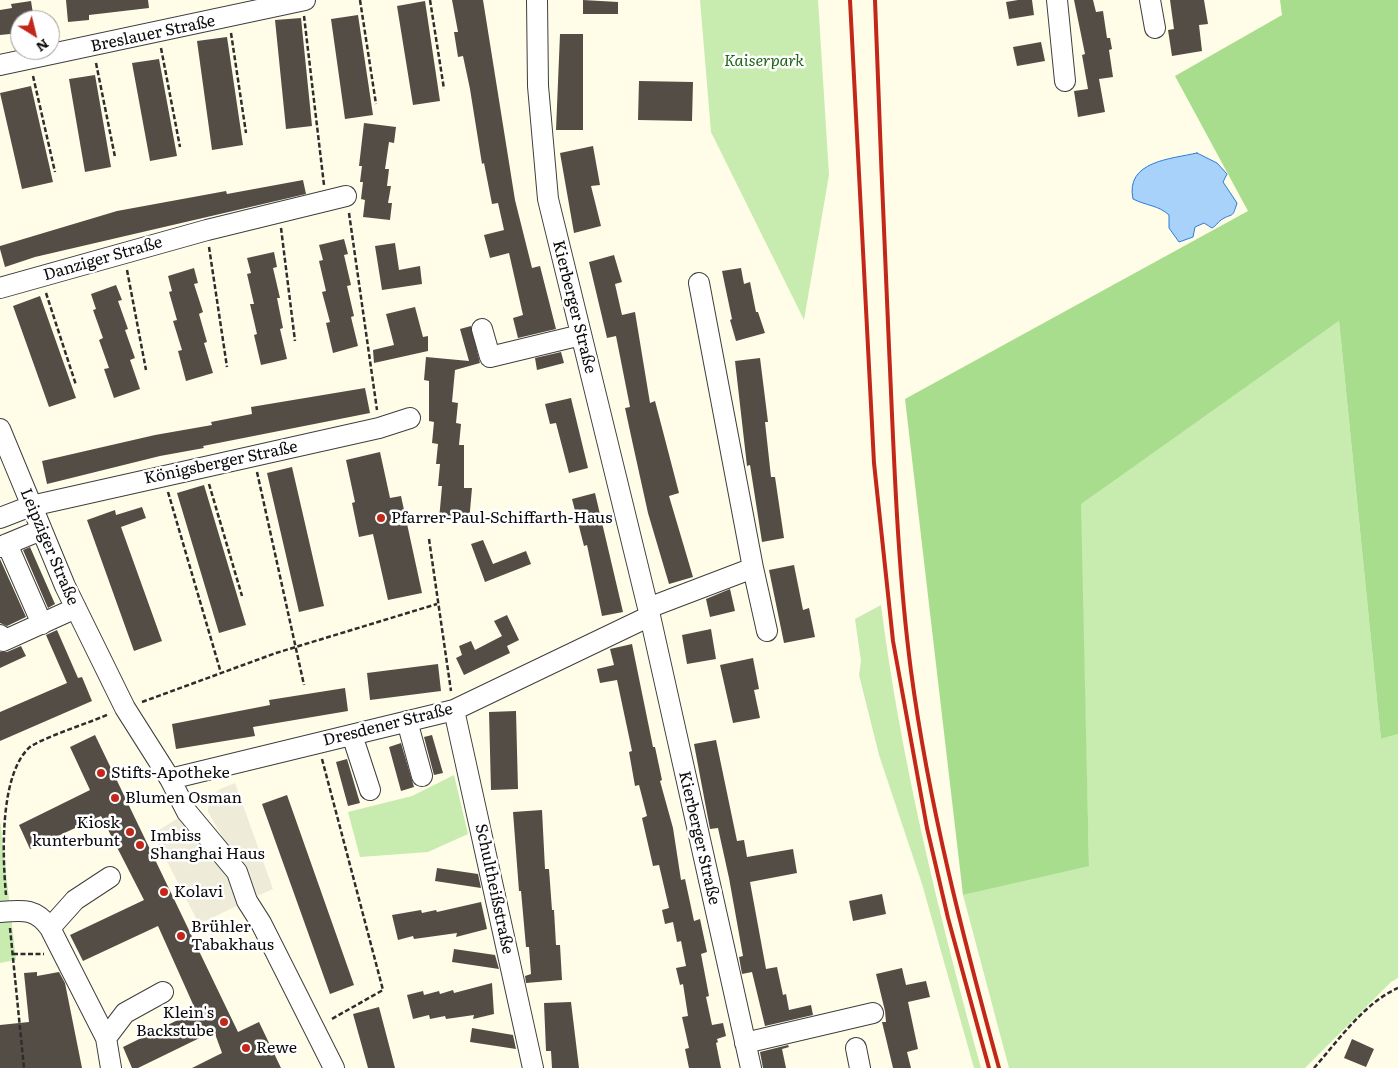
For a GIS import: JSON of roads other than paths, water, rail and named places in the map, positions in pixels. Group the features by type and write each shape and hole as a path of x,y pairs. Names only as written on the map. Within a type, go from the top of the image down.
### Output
{"street":[{"name":"Kierberger Straße","path":"538,0 538,86 548,199 649,612 751,1068"},
{"path":"1057,0 1065,81"},
{"path":"1150,0 1154,28"},
{"name":"Breslauer Straße","path":"0,66 158,33 237,10 296,1"},
{"name":"Danziger Straße","path":"0,288 207,230 346,196"},
{"path":"699,283 753,568 767,632"},
{"path":"482,329 490,357 581,335"},
{"name":"Königsberger Straße","path":"0,518 31,506 379,428 410,418"},
{"name":"Leipziger Straße","path":"0,429 41,530 102,664 125,708 170,779 187,812 237,872 247,902 261,923 334,1068"},
{"path":"41,530 4,545 42,624"},
{"path":"649,612 753,568"},
{"path":"0,635 3,641 76,608"},
{"name":"Dresdener Straße","path":"170,779 454,710 649,612"},
{"name":"Schultheißstraße","path":"454,710 533,1068"},
{"path":"407,721 422,776"},
{"path":"352,735 370,790"},
{"path":"50,928 76,900 110,877"},
{"path":"4,911 29,911 42,917 50,928 106,1038 111,1068"},
{"path":"106,1038 125,1013 163,992"},
{"path":"745,1043 873,1013"},
{"path":"856,1048 860,1068"}],"water":[{"path":"1197,153 1217,163 1227,174 1223,182 1237,203 1232,215 1221,220 1212,228 1204,223 1195,227 1193,237 1179,242 1169,228 1169,215 1161,209 1133,199 1132,186 1136,177 1143,169 1152,164"}],"railway":[{"path":"850,0 874,463 893,641 927,828 948,918 989,1068"},
{"path":"875,0 894,469 906,631 918,721 937,821 960,920 999,1068"}],"place":[{"name":"Pfarrer-Paul-Schiffarth-Haus","path":"381,518"},
{"name":"Stifts-Apotheke","path":"101,773"},
{"name":"Blumen Osman","path":"115,798"},
{"name":"Kiosk kunterbunt","path":"130,832"},
{"name":"Imbiss Shanghai Haus","path":"140,845"},
{"name":"Kolavi","path":"164,892"},
{"name":"Brühler Tabakhaus","path":"181,936"},
{"name":"Klein's Backstube","path":"224,1022"},
{"name":"Rewe","path":"246,1048"}],"park label":[{"name":"Kaiserpark","path":"764,61"}]}
